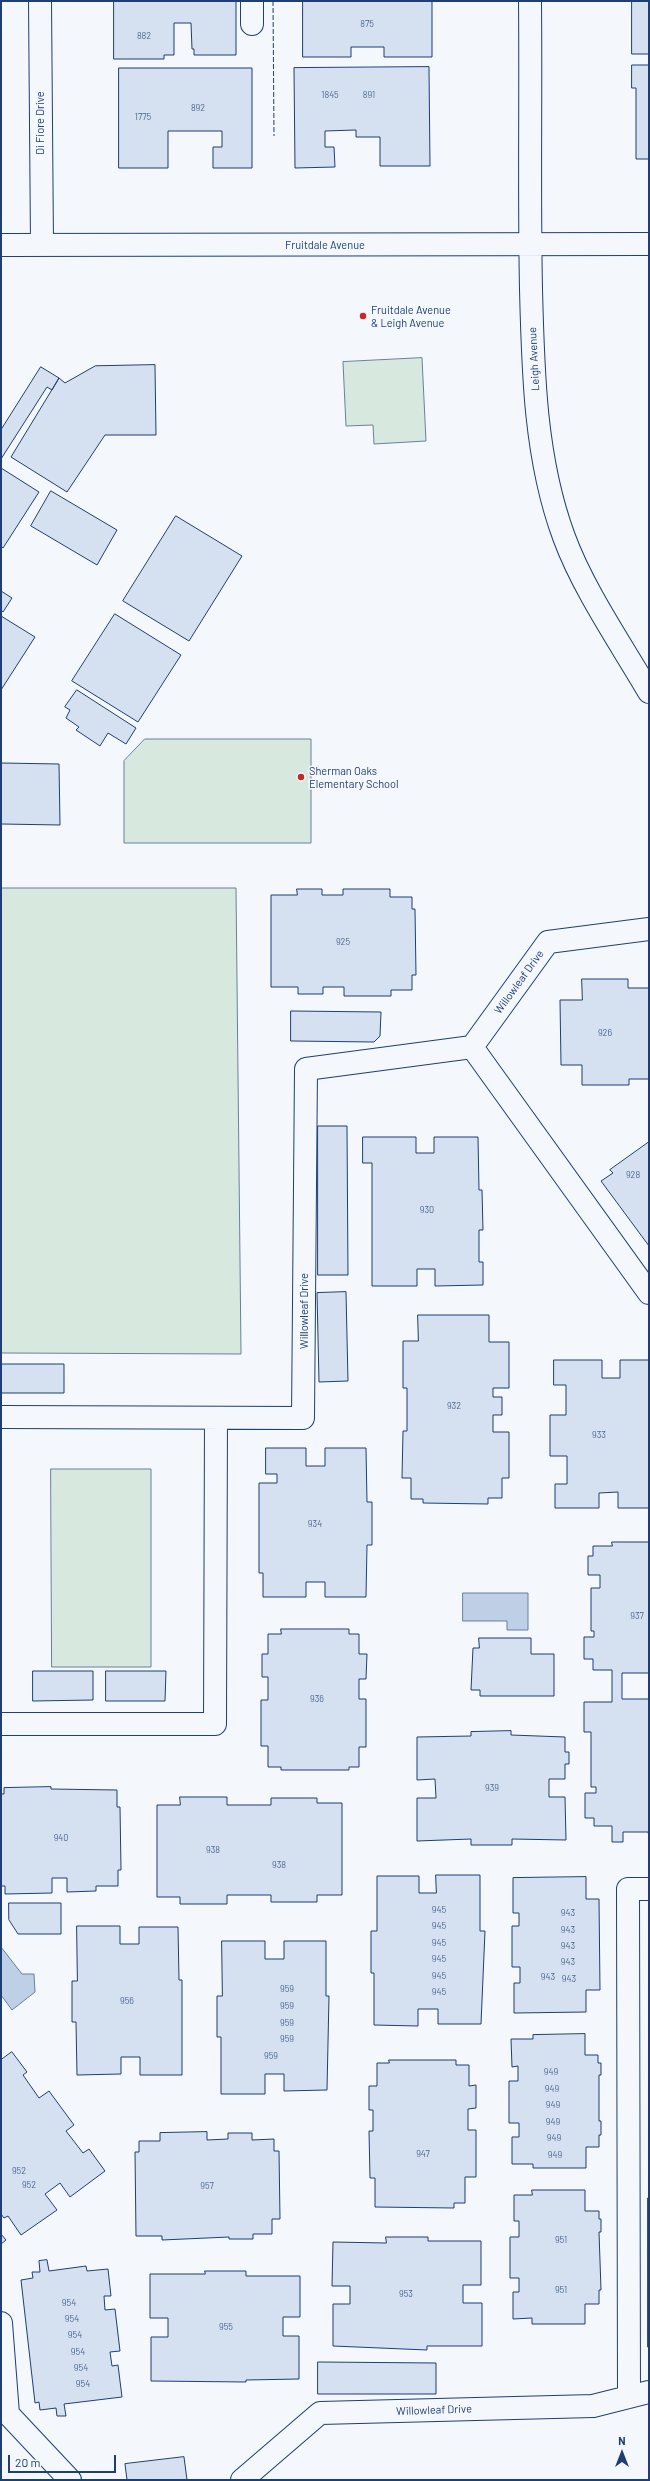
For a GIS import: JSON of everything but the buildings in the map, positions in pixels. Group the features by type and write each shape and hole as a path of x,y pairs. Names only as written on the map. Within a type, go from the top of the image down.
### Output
{"street":[{"name":"Di Fiore Drive","path":"40,1 42,245"},
{"path":"252,1 252,24"},
{"name":"Leigh Avenue","path":"530,1 530,244 532,352 539,426 550,488 564,538 588,587 649,692"},
{"name":"Fruitdale Avenue","path":"1,245 649,244"},
{"name":"Willowleaf Drive","path":"1,1417 303,1418 306,1069 472,1047 548,942 649,928"},
{"path":"472,1047 649,1293"},
{"path":"1,1724 215,1724 216,1418"},
{"path":"639,2394 628,1889 649,1889"},
{"path":"1,2324 8,2414 70,2480"},
{"name":"Willowleaf Drive","path":"242,2480 320,2413 593,2406 639,2394"}],"shaded area":[{"path":"422,358 426,441 374,444 373,425 346,426 343,362"},
{"path":"145,739 311,739 311,843 124,843 124,761"},
{"path":"1,888 236,888 241,1354 1,1353"},
{"path":"51,1469 151,1469 151,1667 52,1667"}],"water":[{"path":"463,1593 528,1593 528,1630 507,1630 507,1621 463,1621"},
{"path":"1,1947 22,1974 34,1974 35,1992 12,2010 1,1995"}],"fence":[{"path":"273,1 274,136"}],"place":[{"name":"Fruitdale Avenue & Leigh Avenue","path":"363,316"},
{"name":"Sherman Oaks Elementary School","path":"301,777"}]}
